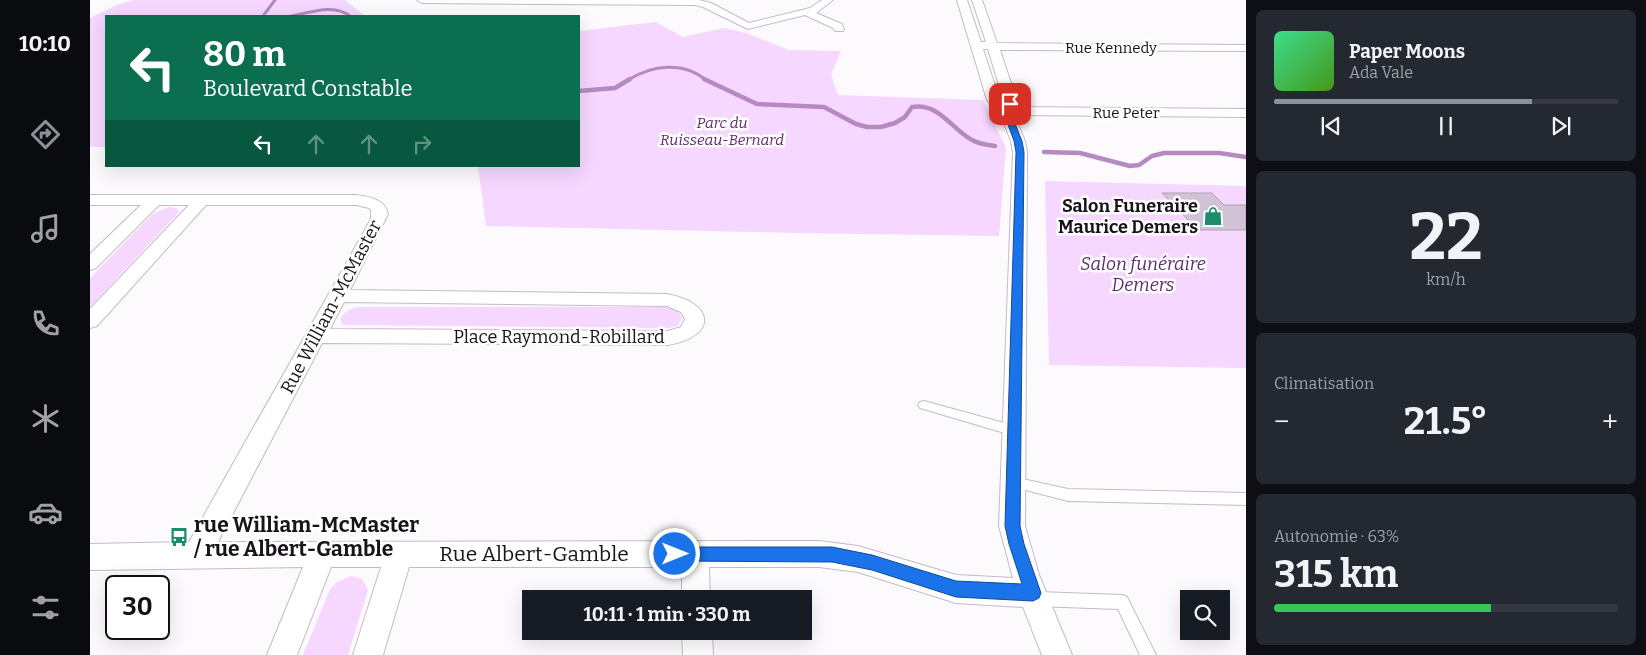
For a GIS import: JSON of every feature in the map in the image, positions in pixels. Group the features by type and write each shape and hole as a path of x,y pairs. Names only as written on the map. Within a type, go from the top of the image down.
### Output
{"street":[{"path":"422,0 695,2 707,4 748,26 806,12 821,7 828,0"},
{"path":"962,0 993,100 1006,111 1018,141 1020,152 1013,482 1014,535 1034,596 1057,655"},
{"path":"977,0 1012,101 1006,111"},
{"path":"806,12 838,26 839,29"},
{"name":"Rue Kennedy","path":"976,45 1246,48"},
{"name":"Rue Peter","path":"1006,111 1246,113"},
{"name":"Rue William-McMaster","path":"90,200 354,200 375,204 380,213 379,220 197,556"},
{"path":"90,264 155,200"},
{"path":"90,321 202,200"},
{"name":"Place Raymond-Robillard","path":"317,336 668,338 688,332 695,321 694,313 688,306 680,302 667,300 338,296"},
{"path":"282,655 322,554"},
{"name":"Rue Albert-Gamble","path":"90,557 322,554 838,556 872,563 956,589 1034,596"},
{"path":"368,655 398,554"},
{"path":"695,554 696,590"},
{"path":"697,640 698,655"}],"lane":[{"path":"924,405 1015,431"},
{"path":"1013,482 1068,495 1246,499"},
{"path":"1034,596 1122,602 1148,655"}],"green space":[{"path":"134,0 345,0 364,15 105,15 105,147 90,147 90,18 117,5"},
{"name":"Parc du Ruisseau-Bernard","path":"656,22 683,37 724,28 746,33 789,50 841,51 831,75 838,95 983,100 1006,148 999,236 486,226 478,167 580,167 580,31"},
{"name":"Salon funéraire Demers","path":"1045,181 1246,186 1246,368 1049,365"},
{"path":"169,207 177,208 179,212 90,307 90,278 154,213"},
{"path":"359,307 665,307 678,310 682,318 677,326 669,328 343,325 340,319 344,314 351,309"},
{"path":"351,576 362,579 368,590 348,655 303,655 330,589 337,582"}],"building":[{"path":"1162,193 1212,193 1224,205 1246,205 1246,230 1198,230"}],"waterway":[{"path":"264,15 275,0"},
{"path":"296,15 329,9 348,15"},
{"path":"628,80 647,71 667,67 687,70 706,80"},
{"path":"580,91 615,88 630,79"},
{"path":"706,80 757,104 824,107 856,124 867,127 881,127 895,123 905,117 912,107 922,107 937,113 972,140 995,146"},
{"path":"1044,152 1080,153 1130,166 1139,165 1152,156 1164,153 1219,153 1246,157"}],"place":[{"name":"Salon Funeraire Maurice Demers","path":"1213,216"},
{"name":"rue William-McMaster / rue Albert-Gamble","path":"179,537"}],"route":[{"path":"675,554 819,554 845,556 956,589 973,592 1033,593 1016,544 1012,526 1020,152 1013,126 1006,111 1010,104"}]}
